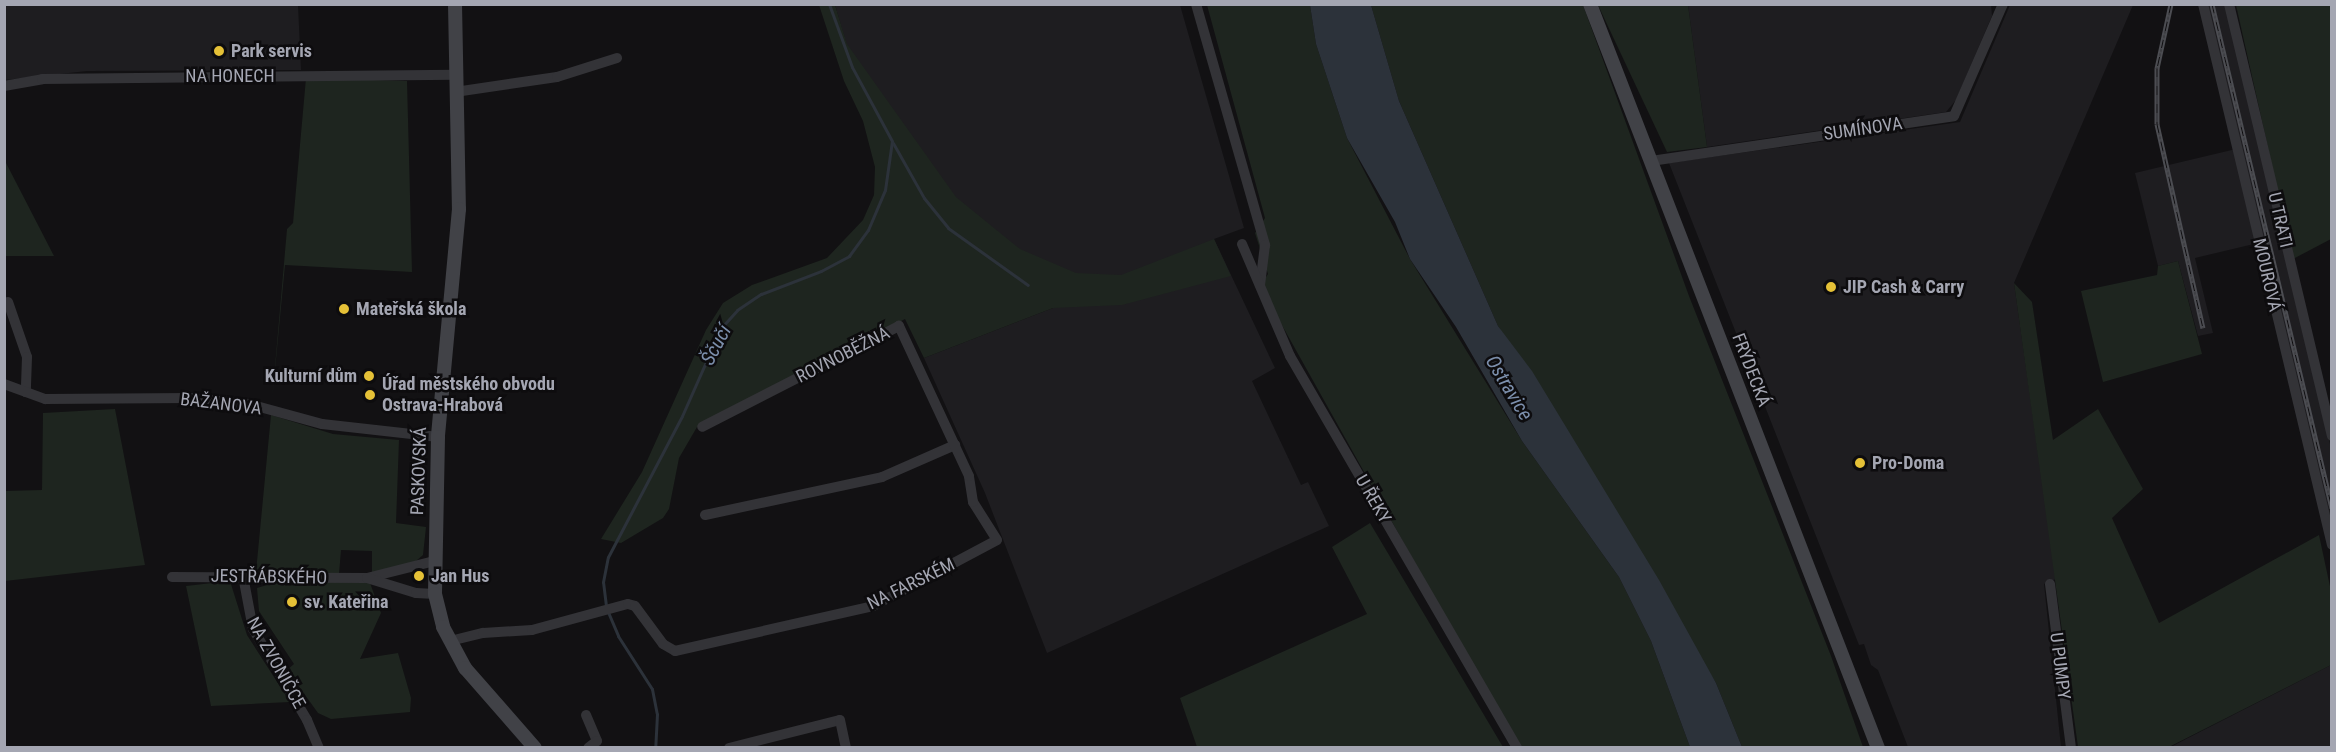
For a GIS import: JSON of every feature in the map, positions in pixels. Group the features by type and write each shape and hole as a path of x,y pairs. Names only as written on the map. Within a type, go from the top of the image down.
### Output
{"main road":[{"name":"PASKOVSKÁ","path":"455,4 458,240 438,436 435,594 450,641 476,683 535,747"},
{"name":"FRÝDECKÁ","path":"1590,4 1878,747"}],"street":[{"path":"1196,4 1266,245 1260,286"},
{"name":"SUMÍNOVA","path":"1651,161 1954,116 2003,4"},
{"name":"MOUROVÁ","path":"2203,4 2331,545"},
{"name":"U TRATI","path":"2229,4 2331,436"},
{"path":"455,92 557,77 617,58"},
{"name":"NA HONECH","path":"4,86 65,78 455,75"},
{"name":"U ŘEKY","path":"1242,244 1290,356 1517,747"},
{"path":"8,302 27,357 26,392"},
{"name":"ROVNOBĚŽNÁ","path":"702,427 900,326 955,445"},
{"name":"BAŽANOVA","path":"4,384 45,399 190,398 249,404 322,424 438,436"},
{"path":"705,515 882,477 955,445"},
{"name":"NA FARSKÉM","path":"450,641 483,633 532,630 606,608 635,606 663,644 675,651 873,606 997,540 973,502 969,476 955,445"},
{"name":"JESTŘÁBSKÉHO","path":"172,577 367,578 434,561"},
{"name":"NA ZVONIČCE","path":"243,576 253,629 307,720 319,747"},
{"name":"JESTŘÁBSKÉHO","path":"367,578 416,593 435,594"},
{"name":"U PUMPY","path":"2050,584 2071,747"},
{"path":"586,715 597,741 588,747"},
{"path":"729,747 840,720 846,747"}],"shaded area":[{"path":"1991,4 1992,16 1956,100 1946,112 1707,147 1688,5"},
{"name":"Park servis","path":"5,5 298,5 301,70 87,71 5,80"},
{"path":"819,5 835,5 847,44 956,197 1020,249 1076,273 1121,275 1214,239 1231,276 1122,305 1053,308 924,358 905,319 697,427 679,458 669,509 663,518 621,543 601,539 642,472 706,330 723,303 752,285 827,258 863,220 874,195 875,167 863,121 844,81"},
{"path":"835,5 1180,5 1244,228 1214,239 1275,368 1252,381 1301,485 1308,482 1329,526 1047,653 985,493 924,358 1053,308 978,258 856,76"},
{"path":"1207,5 1310,5 1316,44 1347,138 1410,259 1522,441 1619,577 1651,641 1690,747 1518,747 1260,286 1268,274 1255,233 1265,218"},
{"path":"1371,5 1583,5 1689,296 1831,656 1863,747 1742,747 1716,683 1498,326 1399,101"},
{"path":"1598,5 1688,5 1707,147 1667,152"},
{"path":"2010,5 2133,5 2014,283 2056,579 2044,584 2061,747 1908,747 1878,670 1871,665 1864,644 1859,645 1669,163 1960,122"},
{"path":"2205,5 2227,5 2331,448 2331,539"},
{"path":"2236,5 2331,5 2331,239 2293,259"},
{"path":"306,78 407,81 412,272 285,265 272,401 287,229 293,223"},
{"path":"2236,149 2258,243 2195,258 2213,333 2198,336 2178,261 2158,266 2135,173"},
{"path":"5,161 54,256 5,256"},
{"path":"2178,261 2202,354 2103,382 2081,291 2157,275 2158,266"},
{"path":"2014,283 2032,302 2053,440 2098,409 2143,489 2112,518 2159,623 2319,535 2331,591 2331,665 2169,747 2078,747"},
{"path":"115,409 145,565 5,581 5,491 42,490 43,413"},
{"path":"271,415 333,434 399,440 396,523 426,527 423,555 416,561 372,573 372,551 341,550 339,574 256,572"},
{"path":"1370,523 1503,747 1197,747 1180,698 1367,614 1332,547"},
{"path":"283,580 370,583 381,613 360,659 398,653 411,698 410,712 331,719 318,713 287,670 294,664 259,611 257,588"},
{"path":"230,581 247,635 290,702 211,706 186,586"},
{"path":"2331,665 2331,747 2169,748 2186,739"}],"water":[{"name":"Ostravice","path":"1310,5 1371,5 1399,101 1498,326 1532,371 1659,580 1716,683 1742,747 1690,747 1651,641 1619,577 1522,441 1456,327 1410,259 1395,222 1347,138 1316,44"}],"waterway":[{"name":"Ščučí","path":"606,606 603,582 608,557 682,416 721,328 737,310 761,294 821,271 849,256 868,230 885,190 892,141 852,67 829,4"},
{"path":"893,143 924,198 948,228 1028,285"},
{"name":"Ščučí","path":"608,612 618,636 652,689 657,714 655,748"}],"railway":[{"path":"2171,4 2157,68 2157,124 2203,328"},
{"path":"2212,4 2332,508"}],"place":[{"name":"Park servis","path":"219,51"},
{"name":"JIP Cash & Carry","path":"1831,287"},
{"name":"Mateřská škola","path":"344,309"},
{"name":"Kulturní dům","path":"369,376"},
{"name":"Úřad městského obvodu Ostrava-Hrabová","path":"370,395"},
{"name":"Pro-Doma","path":"1860,463"},
{"name":"Jan Hus","path":"419,576"},
{"name":"sv. Kateřina","path":"292,602"}]}
